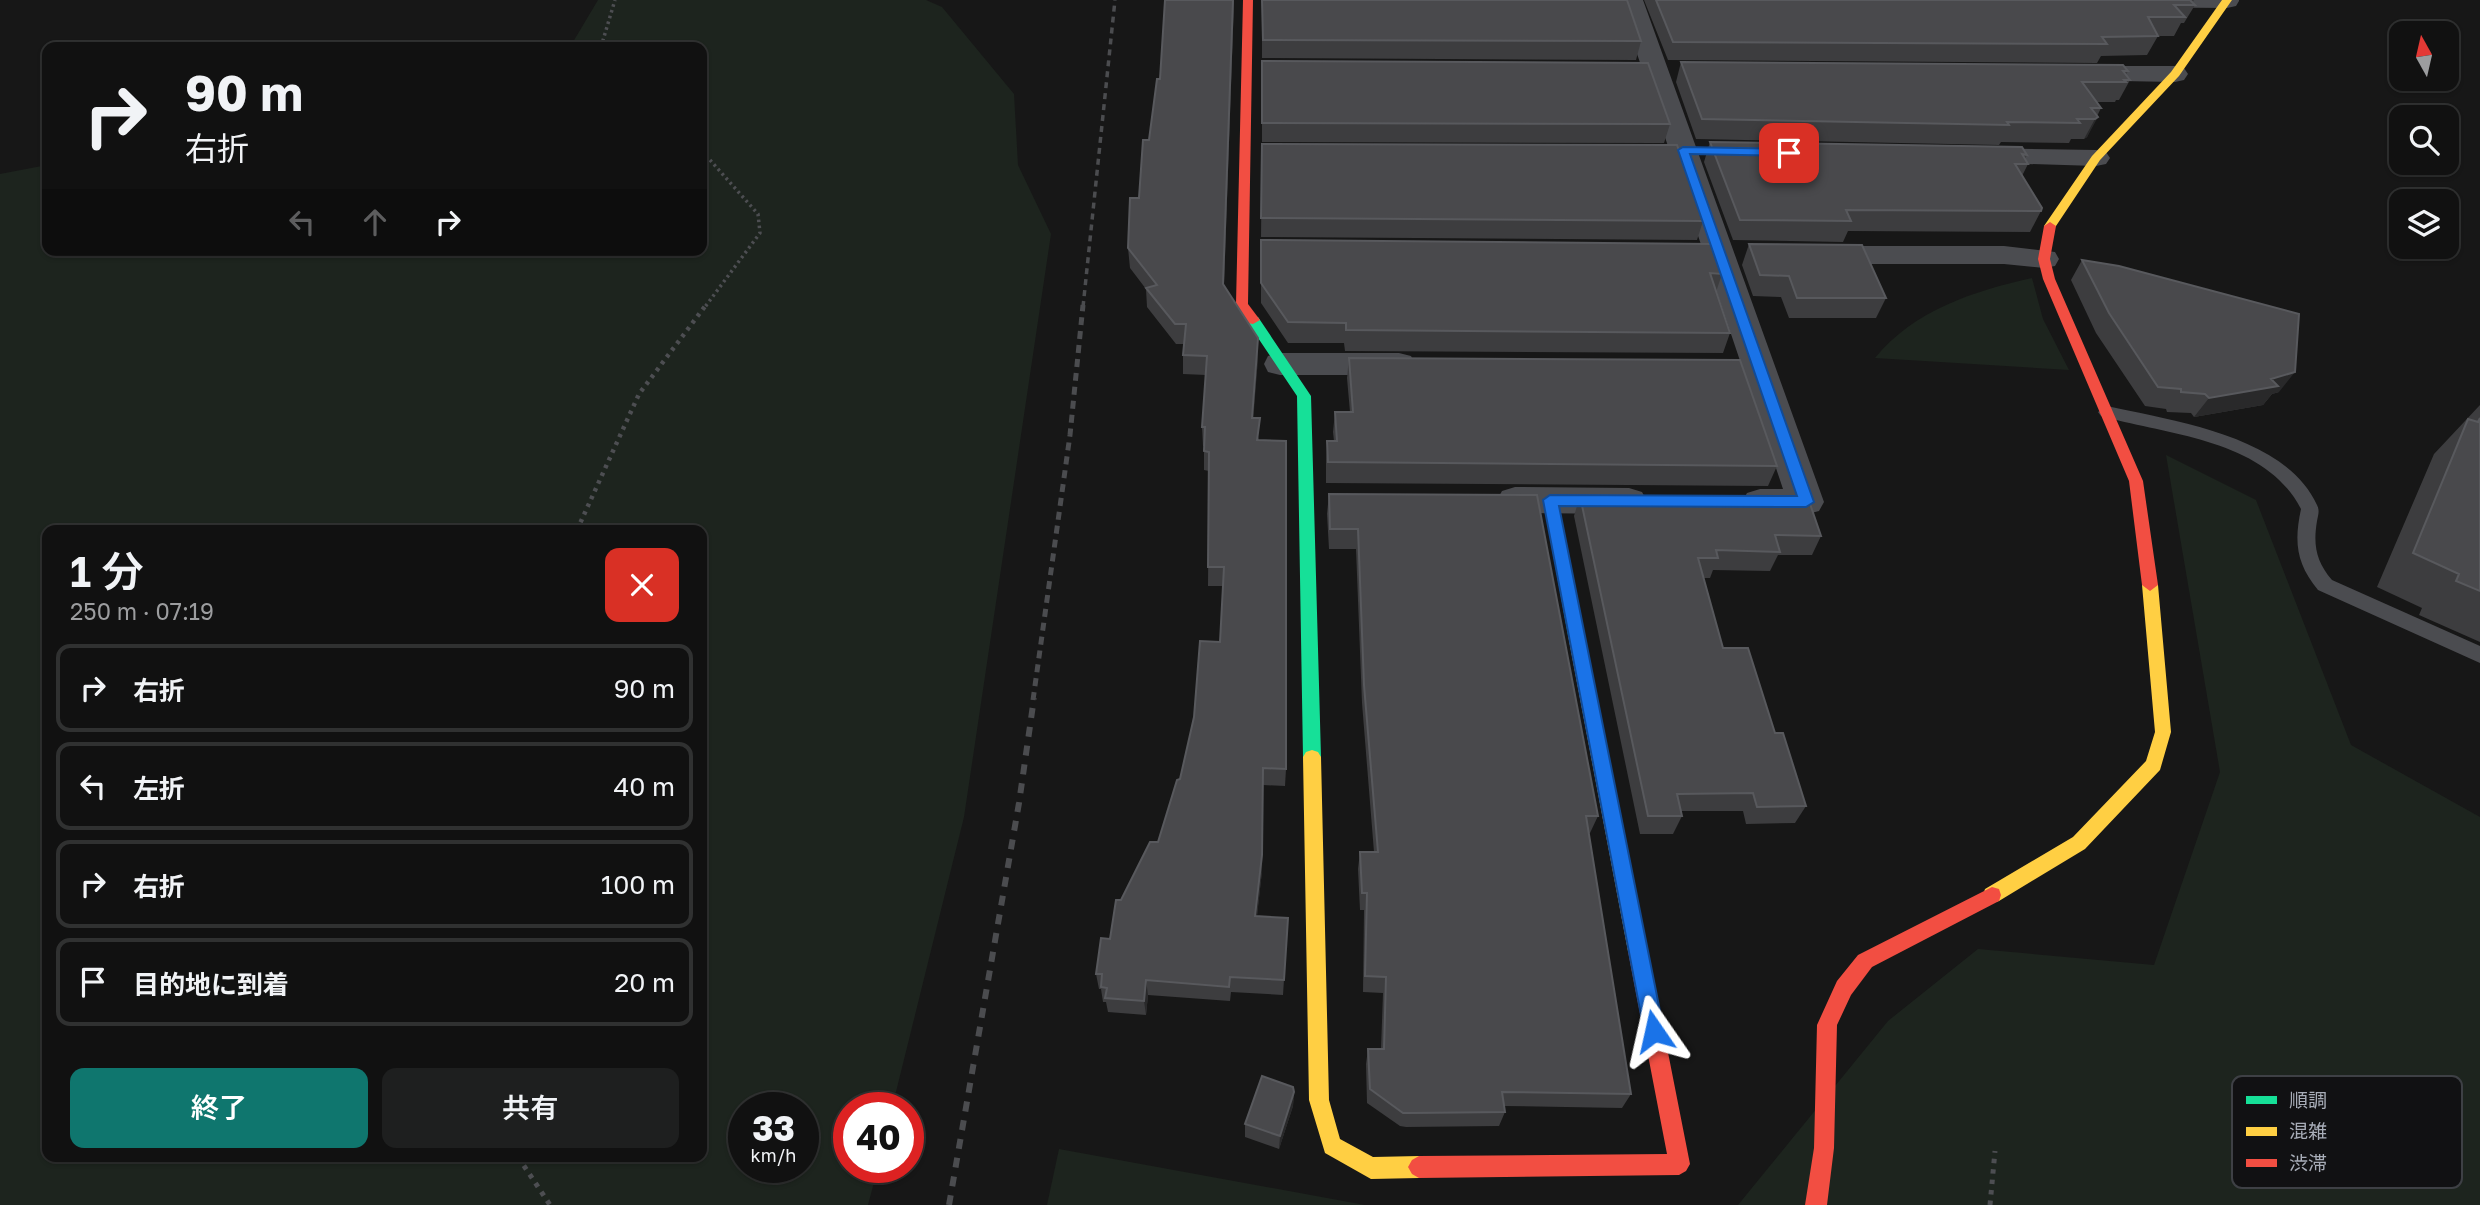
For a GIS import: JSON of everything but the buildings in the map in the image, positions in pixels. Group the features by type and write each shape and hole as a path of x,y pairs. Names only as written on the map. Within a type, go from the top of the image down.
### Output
{"street":[{"path":"1248,0 1247,69 1261,153 1258,249 1242,304 1304,396 1320,498 1319,1100 1332,1146 1371,1168 1679,1164 1550,500"},
{"path":"1631,0 1717,255 1727,271 1745,367 1806,502 1726,501"},
{"path":"2110,0 2227,0"},
{"path":"1816,1205 1824,1148 1827,1025 1844,988 1865,961 2005,888 2079,842 2154,765 2163,732 2150,588 2136,481 2049,279 2044,259 2048,230 2096,158 2175,74 2227,0"},
{"path":"1247,69 1274,69"},
{"path":"2044,74 2175,74"},
{"path":"1943,156 2096,158"},
{"path":"1786,255 2004,255 2044,259"},
{"path":"1280,364 1430,365"},
{"path":"1483,500 1658,501"}],"lane":[{"path":"2107,412 2245,451 2272,463 2289,476 2310,509 2304,540 2305,555 2311,570 2325,585 2480,654"}],"path":[{"path":"602,42 615,0"},
{"path":"579,525 638,396 684,328 738,268 760,233 758,214 707,158"},
{"path":"1990,1205 1996,1151"},
{"path":"521,1162 550,1205"}],"shaded area":[{"path":"598,0 926,0 942,7 1014,94 1018,165 1051,234 964,817 896,1092 833,1092 833,1183 874,1183 868,1205 0,1205 0,174 42,166 42,256 707,256 707,42 573,42"},
{"path":"2032,278 2043,319 2069,370 1875,358 1908,327 1946,305 1988,289"},
{"path":"2166,455 2256,500 2351,745 2480,817 2480,1205 1738,1205 1888,1021 1978,949 2154,965 2220,772"},
{"path":"1059,1149 1365,1205 1047,1205"}],"railway":[{"path":"1083,307 1115,0"},
{"path":"1033,700 1070,435 1083,305"},
{"path":"949,1205 1019,803 1034,698"}],"traffic: fast":[{"path":"1253,320 1304,396 1312,757"},
{"path":"1550,500 1576,635"}],"traffic: slow":[{"path":"2050,226 2096,158 2175,74 2227,0"},
{"path":"1992,895 2079,843 2154,765 2163,732 2150,585"},
{"path":"1576,635 1638,951"},
{"path":"1312,757 1319,1100 1332,1146 1371,1168 1419,1167"}],"traffic: jam":[{"path":"1248,0 1242,304 1253,320"},
{"path":"2050,226 2044,259 2049,279 2136,481 2150,585"},
{"path":"1816,1205 1824,1148 1827,1025 1844,988 1865,961 1992,895"},
{"path":"1419,1167 1679,1164 1638,951"}],"route":[{"path":"1654,1031 1550,500 1806,502 1727,271 1717,255 1683,150 1789,153"}]}
